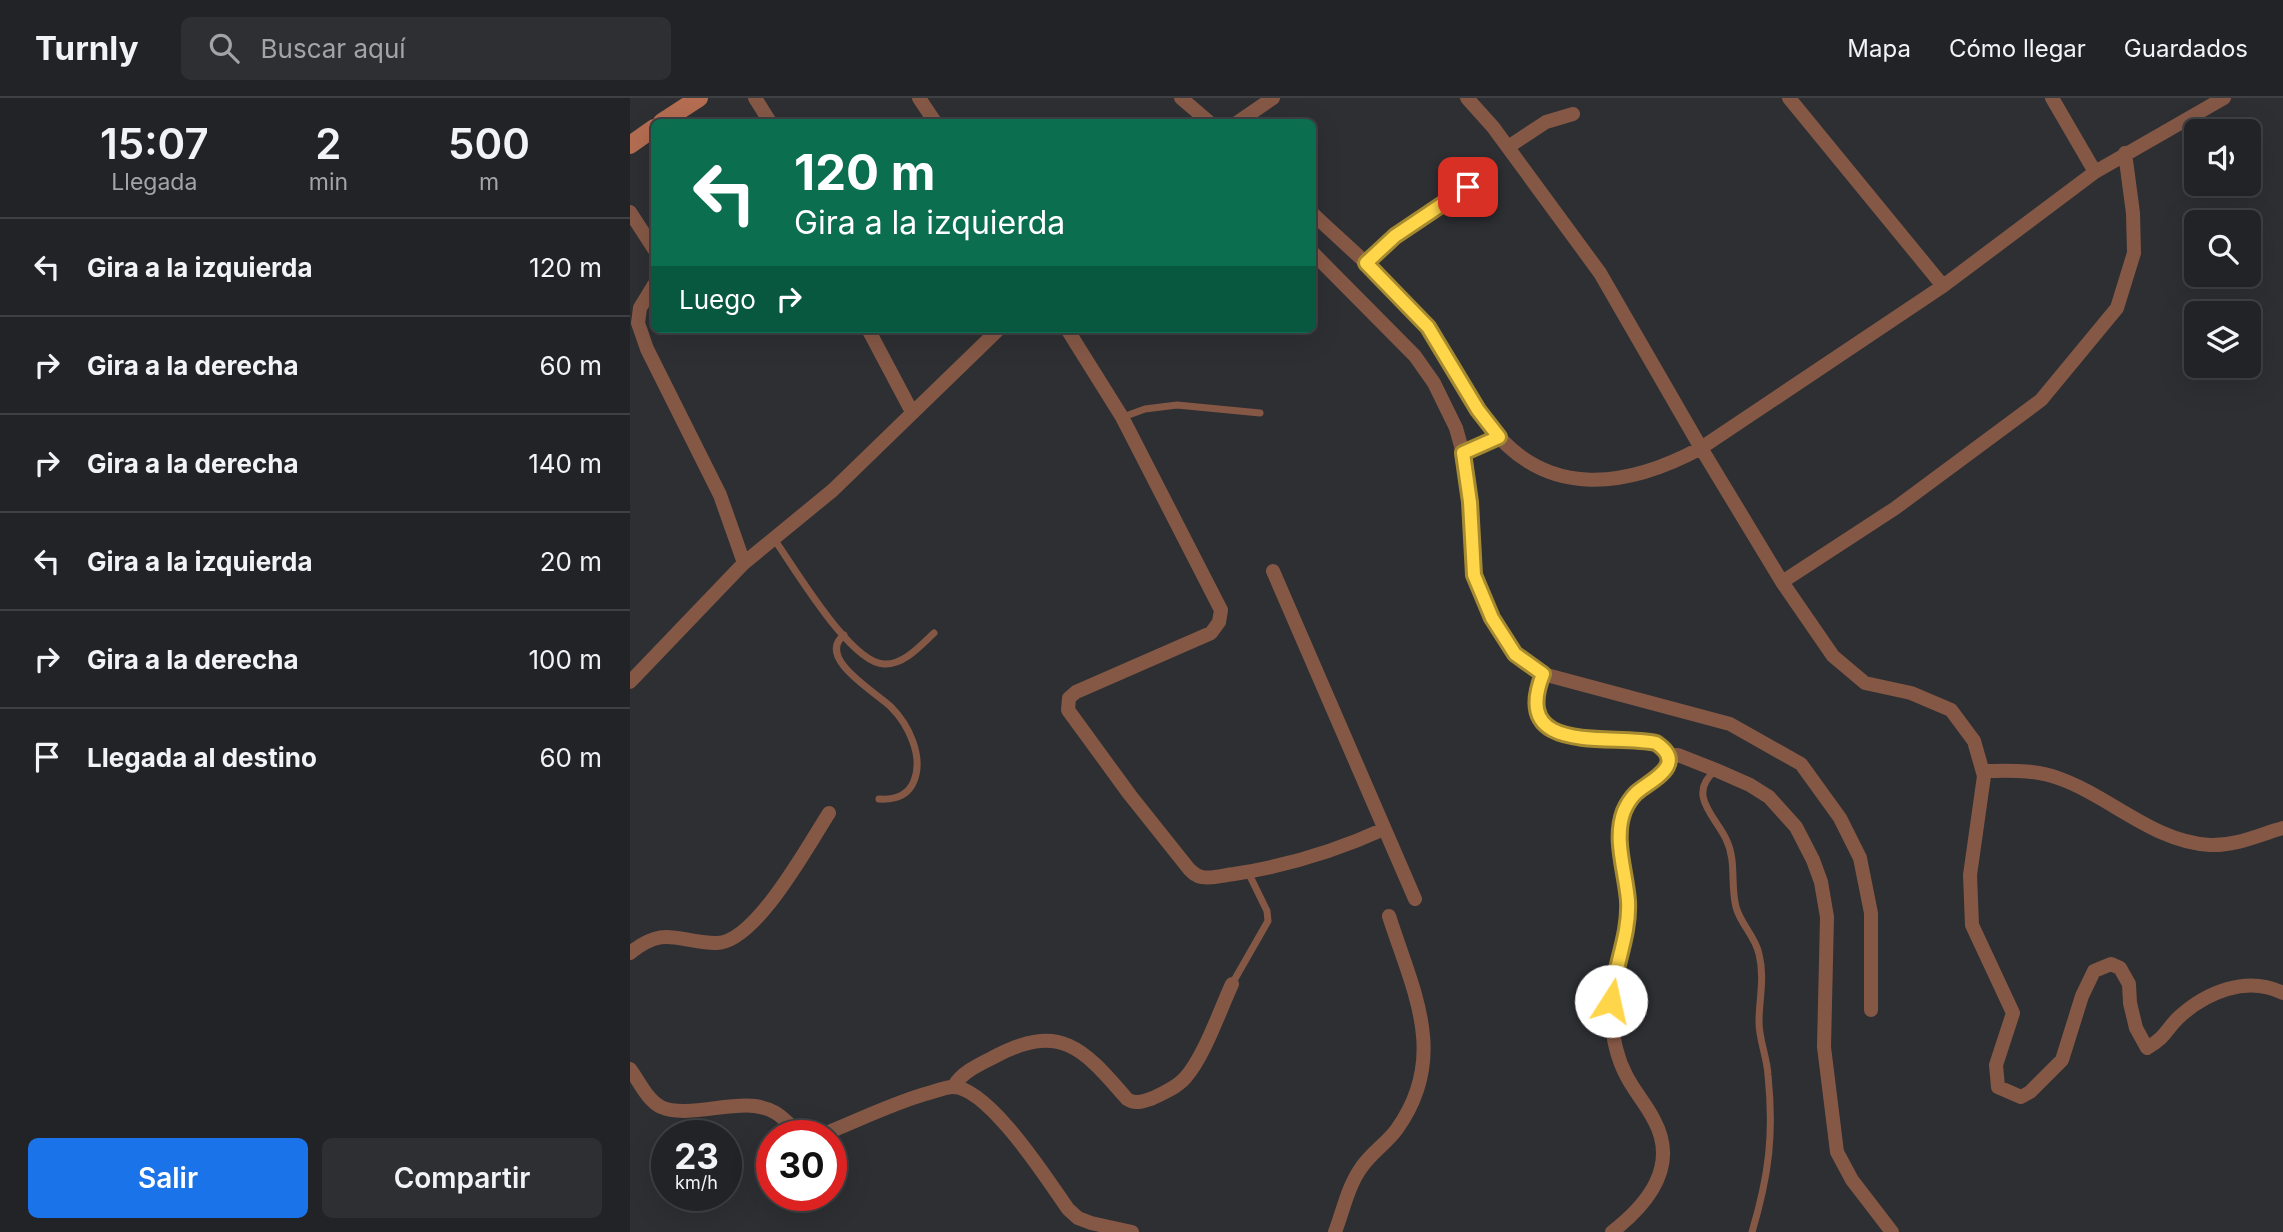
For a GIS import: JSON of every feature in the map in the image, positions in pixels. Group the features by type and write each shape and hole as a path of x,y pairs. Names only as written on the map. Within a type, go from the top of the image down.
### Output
{"street":[{"path":"667,119 699,98"},
{"path":"755,98 768,119"},
{"path":"919,98 933,119"},
{"path":"1181,98 1206,119"},
{"path":"1242,119 1273,98"},
{"path":"1468,98 1508,147 1600,273 1782,582 1833,656 1865,683 1911,693 1951,710 1973,741 1984,776 1970,875 1972,925 2013,1013 1996,1065 1998,1087 2021,1097 2030,1092 2062,1060 2081,996 2094,971 2111,964 2120,968 2129,985 2136,1028 2147,1048 2163,1039 2176,1020 2204,998 2236,986 2271,987 2283,993"},
{"path":"1789,98 1942,285"},
{"path":"2052,98 2095,172"},
{"path":"1316,218 1366,263 1428,327 1478,410 1499,437 1531,463 1557,474 1592,482 1620,480 1672,464 1701,448 1942,285 2095,172 2224,98"},
{"path":"1508,147 1546,122 1573,114"},
{"path":"630,145 651,130"},
{"path":"1782,582 1894,509 2041,400 2117,308 2134,253 2133,213 2125,153"},
{"path":"630,212 651,244"},
{"path":"1316,255 1415,356 1434,383 1457,428 1470,502 1474,575 1492,618 1515,654 1543,674 1730,724 1801,764 1840,818 1860,858 1871,913 1871,1010"},
{"path":"651,290 640,308 638,323 647,349 720,495 744,563"},
{"path":"870,333 912,412"},
{"path":"630,682 744,563 833,490 995,333"},
{"path":"1070,333 1122,417 1219,604 1220,617 1211,633 1076,692 1069,698 1067,707 1094,748 1193,873 1206,878 1301,861 1384,830"},
{"path":"1463,453 1499,437"},
{"path":"1273,571 1415,899"},
{"path":"1543,674 1536,691 1535,703 1542,720 1554,732 1578,739 1650,741 1661,747 1667,757 1667,767 1661,776 1632,797 1621,821 1620,843 1628,902 1626,933 1611,1001 1616,1051 1625,1074 1658,1128 1663,1170 1641,1205 1612,1232"},
{"path":"1667,757 1678,755 1760,791 1778,805 1796,827 1821,882 1827,918 1824,1047 1838,1152 1852,1180 1892,1232"},
{"path":"1983,771 2022,771 2057,777 2165,834 2194,843 2224,845 2283,828"},
{"path":"630,953 645,941 671,936 718,944 747,930 764,912 829,813"},
{"path":"1335,1232 1354,1178 1367,1160 1389,1139 1405,1116 1417,1092 1423,1067 1425,1041 1421,1017 1389,916"},
{"path":"847,1124 891,1104 954,1086 964,1074 1008,1049 1040,1040 1059,1041 1087,1055 1127,1100 1132,1103 1142,1102 1174,1087 1186,1077 1196,1062 1231,984"},
{"path":"630,1069 647,1094 661,1107 679,1110 754,1105 780,1113 788,1120"},
{"path":"954,1086 974,1095 992,1109 1021,1143 1078,1225 1132,1232"}],"lane":[{"path":"1366,263 1395,236 1468,187"},
{"path":"1122,417 1145,409 1177,405 1260,413"},
{"path":"773,537 825,612 862,654 875,662 886,664 903,658 919,648 934,633"},
{"path":"844,635 838,640 836,647 843,666 892,708 902,720 914,745 918,773 912,787 891,800 879,799"},
{"path":"1716,770 1706,780 1704,800 1711,817 1729,845 1734,866 1735,903 1743,923 1755,939 1762,975 1759,1022 1768,1072 1771,1144 1767,1175 1752,1232"},
{"path":"1231,984 1268,921 1267,911 1248,872"}],"route":[{"path":"1468,187 1395,236 1366,263 1428,327 1478,410 1499,437 1463,453 1470,502 1474,575 1492,618 1515,654 1543,674 1536,691 1535,703 1542,720 1554,732 1578,739 1650,741 1661,747 1667,757 1667,767 1661,776 1632,797 1621,821 1620,843 1628,902 1626,933 1611,1001"}]}
